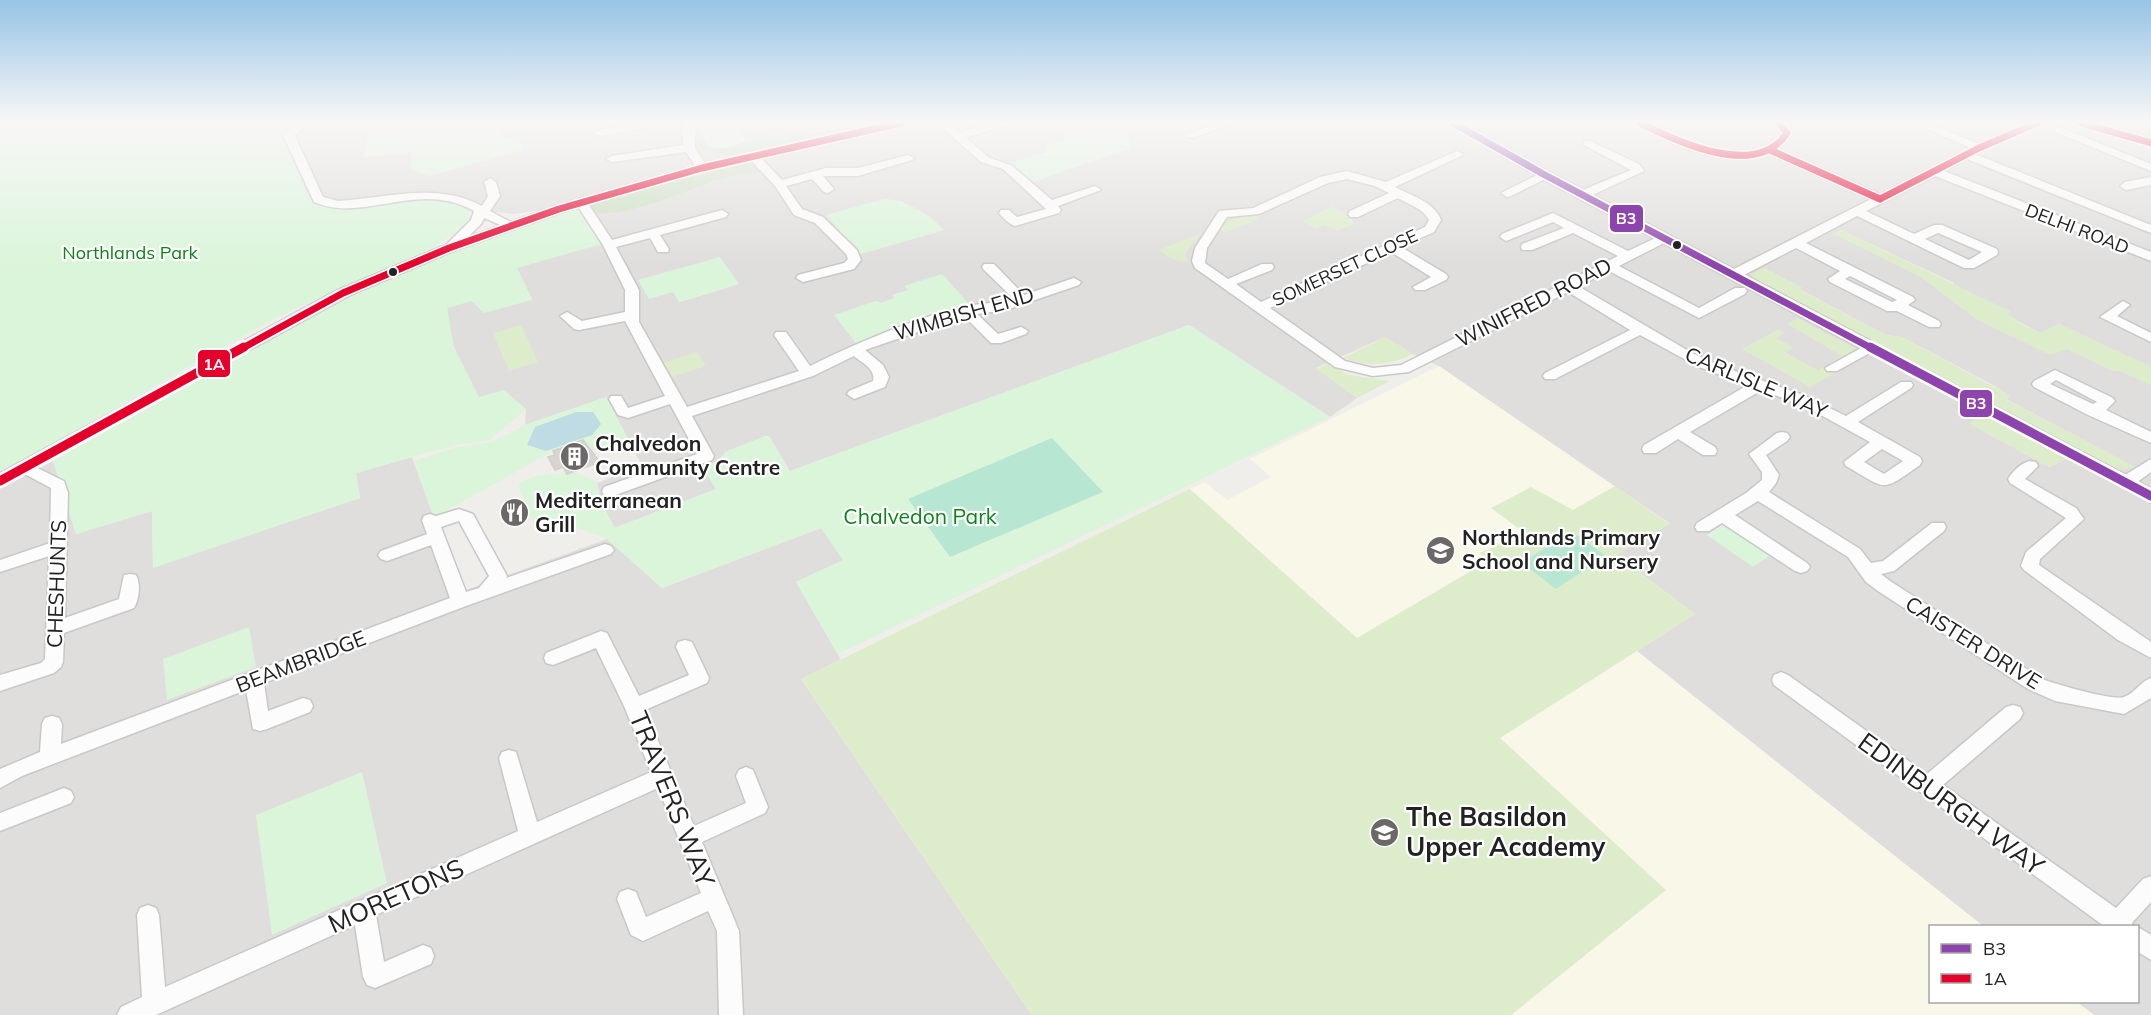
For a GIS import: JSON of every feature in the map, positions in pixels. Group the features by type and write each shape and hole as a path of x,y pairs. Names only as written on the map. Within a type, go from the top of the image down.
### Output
{"street":[{"path":"305,170 321,201 341,204 425,195 460,201 510,225"},
{"path":"0,481 343,293 510,225 694,170"},
{"path":"766,170 779,184 798,212 819,220 852,253 855,260 849,266 803,278"},
{"path":"779,184 826,172 864,170"},
{"path":"1005,213 1015,222 1055,210 1011,170"},
{"path":"1386,186 1421,170"},
{"path":"1537,170 2151,496"},
{"path":"1582,195 1638,170"},
{"path":"1816,170 1880,199"},
{"name":"DELHI ROAD","path":"2005,170 2151,229"},
{"path":"1735,274 1936,171"},
{"name":"DELHI ROAD","path":"1936,171 2148,256"},
{"path":"815,175 828,189"},
{"path":"1507,193 1545,175"},
{"path":"1260,308 1198,261 1201,248 1223,214 1255,211 1340,176 1365,178 1398,193"},
{"path":"2126,186 2151,181"},
{"path":"480,211 487,208 494,196 490,182"},
{"path":"1050,205 1093,189"},
{"path":"1354,214 1398,193"},
{"name":"SOMERSET CLOSE","path":"1260,308 1392,248 1430,228 1435,220 1433,214 1398,193"},
{"path":"581,202 609,245 632,290 632,322 706,456 610,491"},
{"path":"450,248 477,221 480,211"},
{"path":"1856,211 1914,239 1969,265 1992,252 1938,228 1914,239"},
{"path":"609,245 722,214"},
{"path":"1506,237 1553,217 1627,256"},
{"path":"1527,247 1574,228"},
{"path":"653,233 663,249"},
{"name":"WINIFRED ROAD","path":"1260,308 1340,364 1373,372 1404,369 1664,238"},
{"path":"1797,243 1850,271 1835,279 1892,308 1897,305 1934,324"},
{"path":"1392,248 1441,277 1420,287"},
{"path":"1609,266 1699,314 1740,291"},
{"path":"989,267 1021,299"},
{"path":"1226,284 1267,267"},
{"name":"WIMBISH END","path":"682,414 808,373 873,341 966,310 999,307 1074,282"},
{"name":"CARLISLE WAY","path":"1570,287 1704,364 1796,397 1881,442"},
{"path":"2123,305 2107,317 2151,338"},
{"path":"966,310 996,340 1021,331"},
{"path":"567,316 579,326 632,315"},
{"path":"1550,376 1642,329"},
{"path":"781,335 808,373"},
{"path":"1832,368 1870,347"},
{"name":"WIMBISH END","path":"854,393 880,384 882,377 878,368 856,350"},
{"path":"1650,449 1759,385"},
{"path":"1846,423 1906,385"},
{"path":"616,399 623,412 628,413 673,398"},
{"path":"2093,412 2106,415 2151,438"},
{"path":"1678,432 1708,451"},
{"path":"1703,527 1758,493 1770,482 1772,476 1757,454 1782,437"},
{"path":"2126,482 2151,464"},
{"path":"2030,466 2016,479 2019,483 2070,512 2076,519 2032,556 2030,566 2124,635 2151,651"},
{"name":"CHESHUNTS","path":"0,683 53,665 57,628 60,493 58,485 25,467"},
{"name":"CAISTER DRIVE","path":"1758,493 1854,554 1884,586 2035,684 2055,693 2124,706 2133,702 2151,686"},
{"path":"387,555 432,527 459,515 467,518 498,576 494,584 484,593"},
{"path":"1722,515 1801,567"},
{"path":"432,527 460,601"},
{"path":"1867,570 1888,567 1938,527"},
{"path":"0,566 58,547"},
{"name":"BEAMBRIDGE","path":"0,779 15,770 460,601 605,550"},
{"path":"57,628 128,603 130,580"},
{"name":"TRAVERS WAY","path":"554,658 601,638 634,706 728,931 731,1015"},
{"path":"634,706 700,678 685,647"},
{"name":"EDINBURGH WAY","path":"1781,680 2120,925"},
{"path":"254,681 260,723 303,706"},
{"path":"1927,787 2013,713"},
{"path":"50,757 52,724"},
{"path":"509,758 530,836"},
{"name":"MORETONS","path":"129,1015 663,776"},
{"path":"689,838 758,807 746,776"},
{"path":"0,822 64,797"},
{"path":"2120,925 2151,886"},
{"path":"628,899 639,927 643,930 713,898"},
{"path":"364,911 375,976 423,956"},
{"path":"148,915 154,1004"},
{"path":"2139,939 2151,949"}],"shaded area":[{"path":"299,170 728,170 601,214 638,208 722,178 762,172 760,170 1019,170 1032,182 1059,173 1059,170 2151,170 2151,367 2059,324 2041,333 2005,313 2010,311 1952,285 1954,283 1841,230 1834,234 1920,276 1978,320 2050,354 2067,349 2113,371 2121,371 2151,385 2151,1015 2094,1015 2078,1003 2139,1003 2139,925 1982,925 1637,651 1616,554 1669,523 1439,366 1385,337 1316,368 1357,398 1330,417 1189,325 790,471 769,437 765,436 725,452 720,460 703,467 716,489 614,528 601,502 597,483 642,466 606,397 525,425 526,409 479,397 472,388 453,345 447,308 472,300 532,299 517,268 546,259 580,206 512,214 466,208 428,198 334,207 317,204 312,199","holes":["884,199 901,201 944,230 860,254","1332,207 1354,223 1325,224 1303,221","1198,235 1184,255 1188,260 1172,259 1160,250","1764,268 1886,335 1902,337 1993,385 2010,396 2006,399 2135,467 2125,469 2111,466 1776,293 1752,275","739,284 680,302 673,292","905,286 969,305 834,316 876,301 881,303 895,298 893,295 909,290","1778,330 1783,333 1775,338 1792,348 1784,352 1818,371 1843,355 1810,387 1743,349","1970,424 2068,458 2049,467","1724,524 1753,566 1707,535"]},
{"name":"The Basildon Upper Academy","path":"1439,366 1669,524 1616,555 1695,614 1637,651 1982,925 1929,925 1929,1003 2078,1003 2094,1015 1032,1015 801,679 1205,482 1227,500 1271,477 1250,459"},
{"path":"412,457 461,592 607,539 662,588 821,528 844,560 796,582 841,660 802,679 1032,1015 0,1015 0,489 53,461 76,534 152,511 153,567 360,498 356,473"}],"green space":[{"name":"Northlands Park","path":"0,170 299,170 312,199 321,204 349,206 431,198 466,208 471,217 460,230 432,248 283,314 0,473"},
{"path":"412,170 450,170 430,176"},
{"path":"719,170 763,172 721,179 639,208 589,213 588,203"},
{"path":"1018,170 1066,170 1032,182"},
{"path":"884,199 901,202 917,209 944,230 860,254 826,215"},
{"path":"580,206 605,243 517,268 532,300 484,313 472,301 447,308 453,345 479,397 504,390 526,409 490,440 455,445 356,473 360,498 153,568 152,511 76,534 53,461 345,299 434,257"},
{"path":"1332,207 1356,217 1349,220 1355,224 1337,231 1325,225 1316,229 1302,221"},
{"path":"1255,215 1260,218 1225,233 1221,230 1227,221"},
{"path":"1841,230 2012,312 2006,313 2017,319 2015,321 2041,333 2059,324 2151,367 2151,385 2121,371 2113,371 2067,349 2050,355 1978,320 1920,276 1833,234"},
{"path":"1200,234 1184,255 1190,263 1171,259 1159,250"},
{"path":"720,257 739,284 679,302 673,292 649,299 638,280"},
{"path":"1764,268 1802,288 1800,290 1886,335 1902,337 2011,396 2007,400 2136,467 2125,469 2111,466 1753,280 1752,275"},
{"path":"942,274 970,305 856,343 834,315 876,301 881,303 895,298 892,295 908,290 904,286"},
{"path":"1797,318 1867,355 1810,387 1742,349 1779,330 1784,333 1776,338 1793,347 1785,353 1818,370 1842,356 1787,324"},
{"path":"521,325 538,362 509,371 493,333"},
{"name":"Chalvedon Park","path":"1189,325 1330,417 838,654 796,582 843,560 821,528 662,588 607,539 560,521 535,528 518,484 534,476 576,472 597,483 601,503 615,528 716,489 702,467 720,460 725,452 766,436 769,436 790,471"},
{"path":"1385,337 1413,354 1396,361 1379,364 1362,363 1343,358"},
{"path":"697,352 706,366 672,377 663,363"},
{"path":"1327,364 1349,375 1390,381 1357,398 1316,369"},
{"path":"606,397 630,442 590,451 583,440 553,451 434,518 414,461 454,448 492,442 525,425"},
{"path":"1981,411 2069,457 2049,467 1970,424"},
{"path":"1052,438 1103,492 950,557 908,499"},
{"name":"The Basildon Upper Academy","path":"1615,486 1669,524 1616,555 1695,614 1500,738 1666,890 1511,1015 1032,1015 801,679 1190,489 1357,638 1488,561 1480,553 1525,533 1491,508 1531,487 1573,510"},
{"path":"1725,524 1771,555 1753,567 1707,535"},
{"path":"1571,531 1606,556 1556,589 1522,563"},
{"path":"249,627 256,667 167,700 163,659"},
{"path":"362,772 387,883 272,935 256,815"}],"water":[{"path":"576,412 593,412 601,424 592,435 546,451 527,445 535,427"}],"building":[{"name":"Chalvedon Community Centre","path":"583,440 600,462 567,474 563,467 555,470 548,457 555,455 553,451"}],"transit line":[{"name":"1A","path":"0,481 343,293 449,248 559,209 694,170"},
{"name":"B3","path":"1537,170 2151,496"},
{"name":"1A","path":"1816,170 1880,199"},
{"name":"1A","path":"1880,199 1936,170"}],"place":[{"name":"Chalvedon Community Centre","path":"574,456"},
{"name":"Mediterranean Grill","path":"514,513"},
{"name":"Northlands Primary School and Nursery","path":"1441,550"},
{"name":"The Basildon Upper Academy","path":"1385,832"}]}
